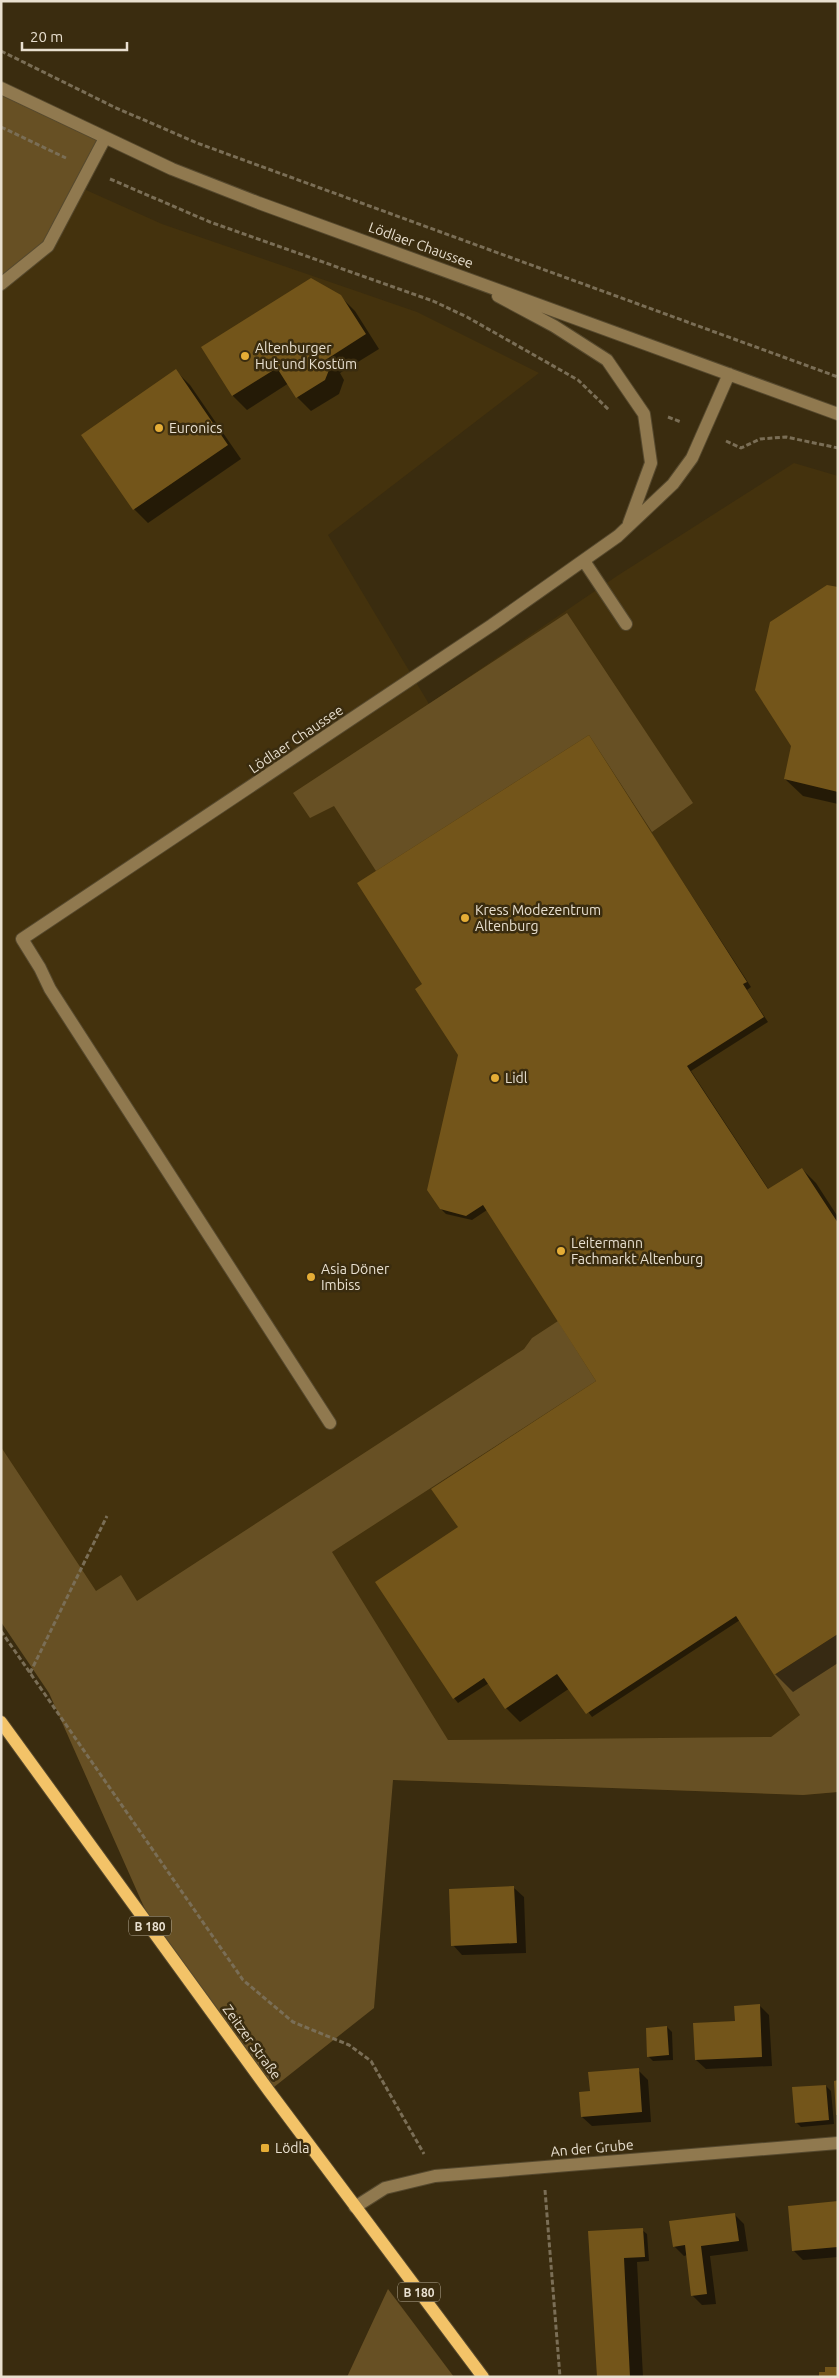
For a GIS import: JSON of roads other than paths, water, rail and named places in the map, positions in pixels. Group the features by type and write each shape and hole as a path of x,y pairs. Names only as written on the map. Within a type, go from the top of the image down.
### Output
{"main road":[{"name":"Zeitzer Straße","path":"1,1722 355,2208 483,2377"}],"street":[{"name":"Lödlaer Chaussee","path":"1,88 172,169 259,203 838,414"},
{"path":"1,284 48,246 105,138"},
{"path":"456,274 554,326 606,360 644,414 651,463 628,527"},
{"name":"Lödlaer Chaussee","path":"330,1423 50,989 40,968 22,939 484,631 584,561 628,527 673,484 692,458 729,374"},
{"path":"584,561 626,624"},
{"name":"An der Grube","path":"355,2208 385,2188 435,2176 838,2143"}],"place":[{"name":"Altenburger Hut und Kostüm","path":"245,356"},
{"name":"Euronics","path":"159,428"},
{"name":"Kress Modezentrum Altenburg","path":"465,918"},
{"name":"Lidl","path":"495,1078"},
{"name":"Leitermann Fachmarkt Altenburg","path":"561,1251"},
{"name":"Asia Döner Imbiss","path":"311,1277"},
{"name":"Lödla","path":"265,2148"}]}
